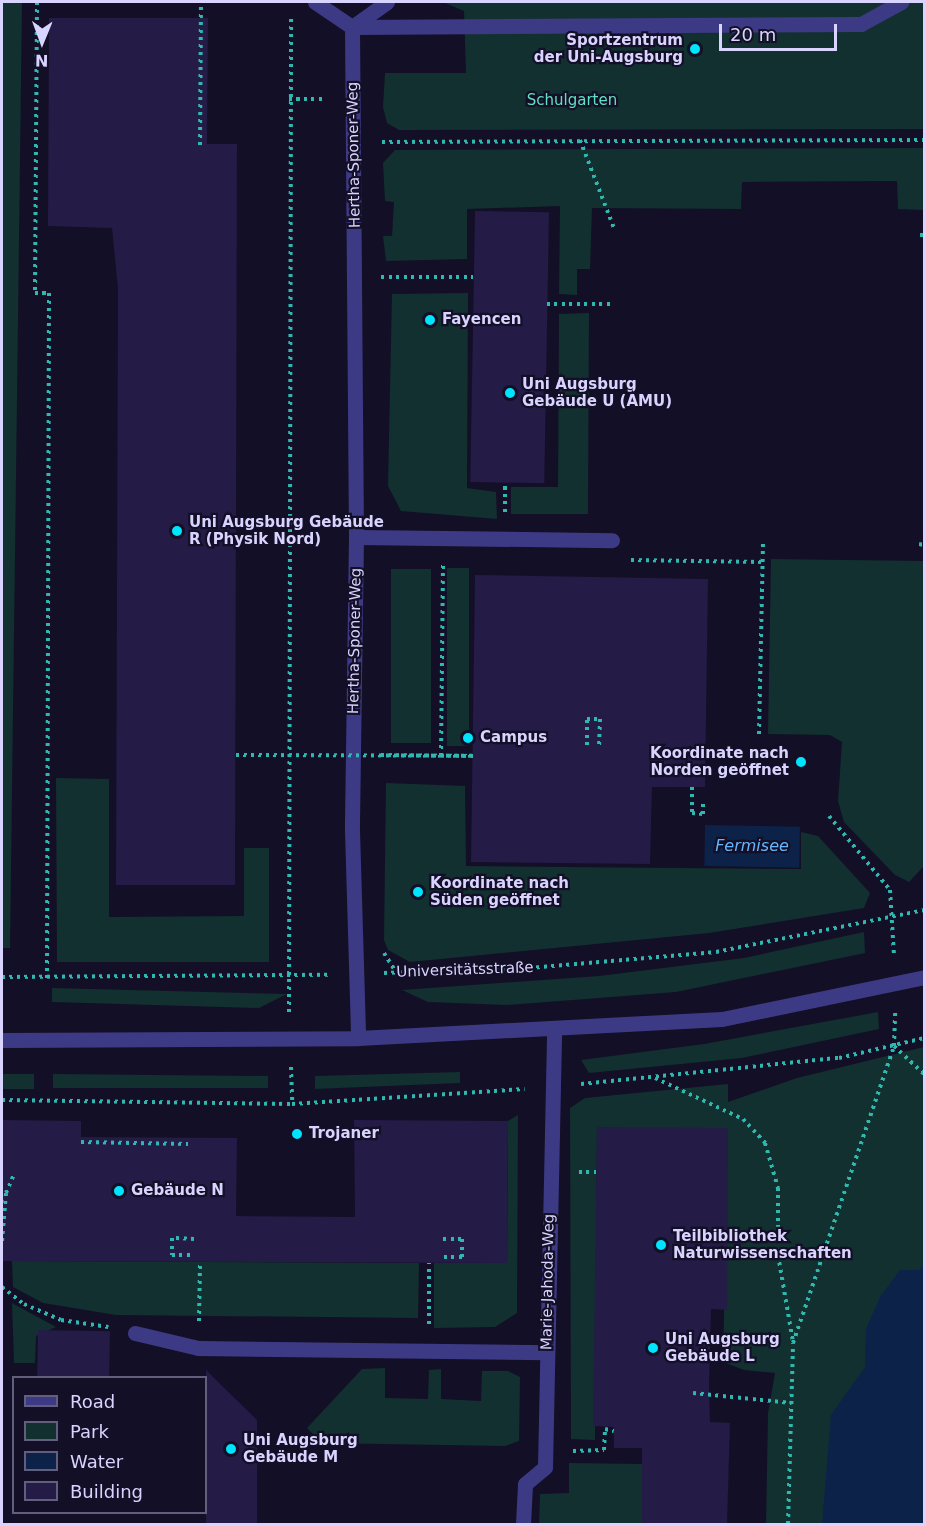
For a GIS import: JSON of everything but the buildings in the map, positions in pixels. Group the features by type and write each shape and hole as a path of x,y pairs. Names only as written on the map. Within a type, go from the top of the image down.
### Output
{"street":[{"path":"315,2 352,27 861,24 901,2"},
{"path":"352,27 387,2"},
{"name":"Hertha-Sponer-Weg","path":"352,27 356,537 354,974 358,1038"},
{"path":"356,537 612,540"},
{"path":"2,1040 358,1038 722,1019 924,977"},
{"name":"Marie-Jahoda-Weg","path":"523,1524 525,1484 545,1467 551,1087 554,1029"},
{"path":"135,1333 198,1348 548,1352"}],"path":[{"path":"37,2 36,292 49,293 47,978"},
{"path":"200,145 201,2"},
{"path":"291,5 288,977 292,1104"},
{"path":"289,99 353,99"},
{"path":"580,140 614,228"},
{"path":"354,142 924,140"},
{"path":"355,277 473,277"},
{"path":"547,304 613,304"},
{"path":"441,756 442,539"},
{"path":"759,734 763,543"},
{"path":"587,745 587,719 600,719 599,745"},
{"path":"236,755 473,756 377,755"},
{"path":"692,787 692,813 703,814 703,802"},
{"path":"829,816 890,890 891,915"},
{"name":"Universitätsstraße","path":"2,977 288,977 529,968 716,951 924,910"},
{"path":"2,1100 292,1104 551,1087 839,1058 924,1038"},
{"path":"894,1046 924,1074"},
{"path":"793,1343 894,1046"},
{"path":"654,1077 742,1119 765,1143 778,1188 778,1256 793,1343 788,1524"},
{"path":"81,1142 188,1144"},
{"path":"2,1241 6,1193 14,1174"},
{"path":"194,1239 172,1238 172,1255 195,1254"},
{"path":"442,1240 462,1239 462,1257 443,1256"},
{"path":"199,1315 200,1262"},
{"path":"428,1349 429,1263"},
{"path":"2,1287 24,1304 61,1320 135,1333"},
{"path":"693,1393 791,1403"},
{"path":"545,1452 604,1450 605,1429 614,1431"}],"green space":[{"path":"2,2 22,2 10,948 2,948"},
{"name":"Schulgarten","path":"443,2 924,2 924,129 399,130 387,123 383,107 385,73 466,73 464,11"},
{"path":"924,148 924,210 898,209 897,181 742,182 741,209 592,208 590,269 577,269 577,295 559,294 560,206 467,209 467,259 386,261 383,236 392,236 394,202 385,201 383,163 395,150"},
{"path":"468,293 467,488 496,492 497,519 401,511 388,486 392,294"},
{"path":"589,313 588,514 511,514 511,487 558,487 559,314"},
{"path":"771,559 924,561 924,866 909,882 895,875 844,822 838,801 842,742 830,735 768,734"},
{"path":"447,568 469,568 469,746 447,746"},
{"path":"391,569 431,569 431,743 391,743"},
{"path":"56,778 109,779 109,917 244,916 244,848 269,848 269,962 57,962"},
{"path":"386,783 465,786 466,866 801,869 801,832 818,836 870,893 864,908 709,933 410,962 388,950 384,940"},
{"path":"864,932 865,953 676,992 507,1005 428,1002 402,990 599,976 744,958"},
{"path":"52,988 287,994 259,1008 52,1002"},
{"path":"878,1012 879,1029 742,1058 589,1073 581,1060 704,1044"},
{"path":"924,1047 924,1524 766,1524 768,1413 775,1373 744,1370 723,1362 728,1128 597,1128 595,1440 571,1439 570,1108 585,1098 728,1084 728,1102 797,1078"},
{"path":"460,1072 460,1083 315,1089 315,1076"},
{"path":"2,1074 34,1074 34,1089 2,1089"},
{"path":"53,1074 268,1076 268,1088 53,1088"},
{"path":"518,1115 517,1313 495,1327 434,1328 434,1263 507,1263 508,1121"},
{"path":"12,1261 419,1263 418,1318 116,1315 43,1303 13,1287"},
{"path":"12,1303 56,1327 36,1336 35,1363 14,1363"},
{"path":"385,1368 385,1398 428,1399 429,1370 441,1369 441,1399 481,1401 482,1371 508,1371 520,1377 519,1441 505,1446 322,1443 307,1428 362,1369"},
{"path":"569,1463 642,1464 642,1524 539,1524 540,1494 569,1493"}],"water":[{"name":"Fermisee","path":"705,825 800,827 799,868 704,866"},
{"path":"924,1265 924,1524 822,1524 831,1415 865,1367 866,1329 880,1297 900,1270 919,1270"}],"place":[{"name":"Sportzentrum der Uni-Augsburg","path":"695,49"},
{"name":"Fayencen","path":"430,320"},
{"name":"Uni Augsburg Gebäude U (AMU)","path":"510,393"},
{"name":"Uni Augsburg Gebäude R (Physik Nord)","path":"177,531"},
{"name":"Campus","path":"468,738"},
{"name":"Koordinate nach Norden geöffnet","path":"801,762"},
{"name":"Koordinate nach Süden geöffnet","path":"418,892"},
{"name":"Trojaner","path":"297,1134"},
{"name":"Gebäude N","path":"119,1191"},
{"name":"Teilbibliothek Naturwissenschaften","path":"661,1245"},
{"name":"Uni Augsburg Gebäude L","path":"653,1348"},
{"name":"Uni Augsburg Gebäude M","path":"231,1449"}]}
